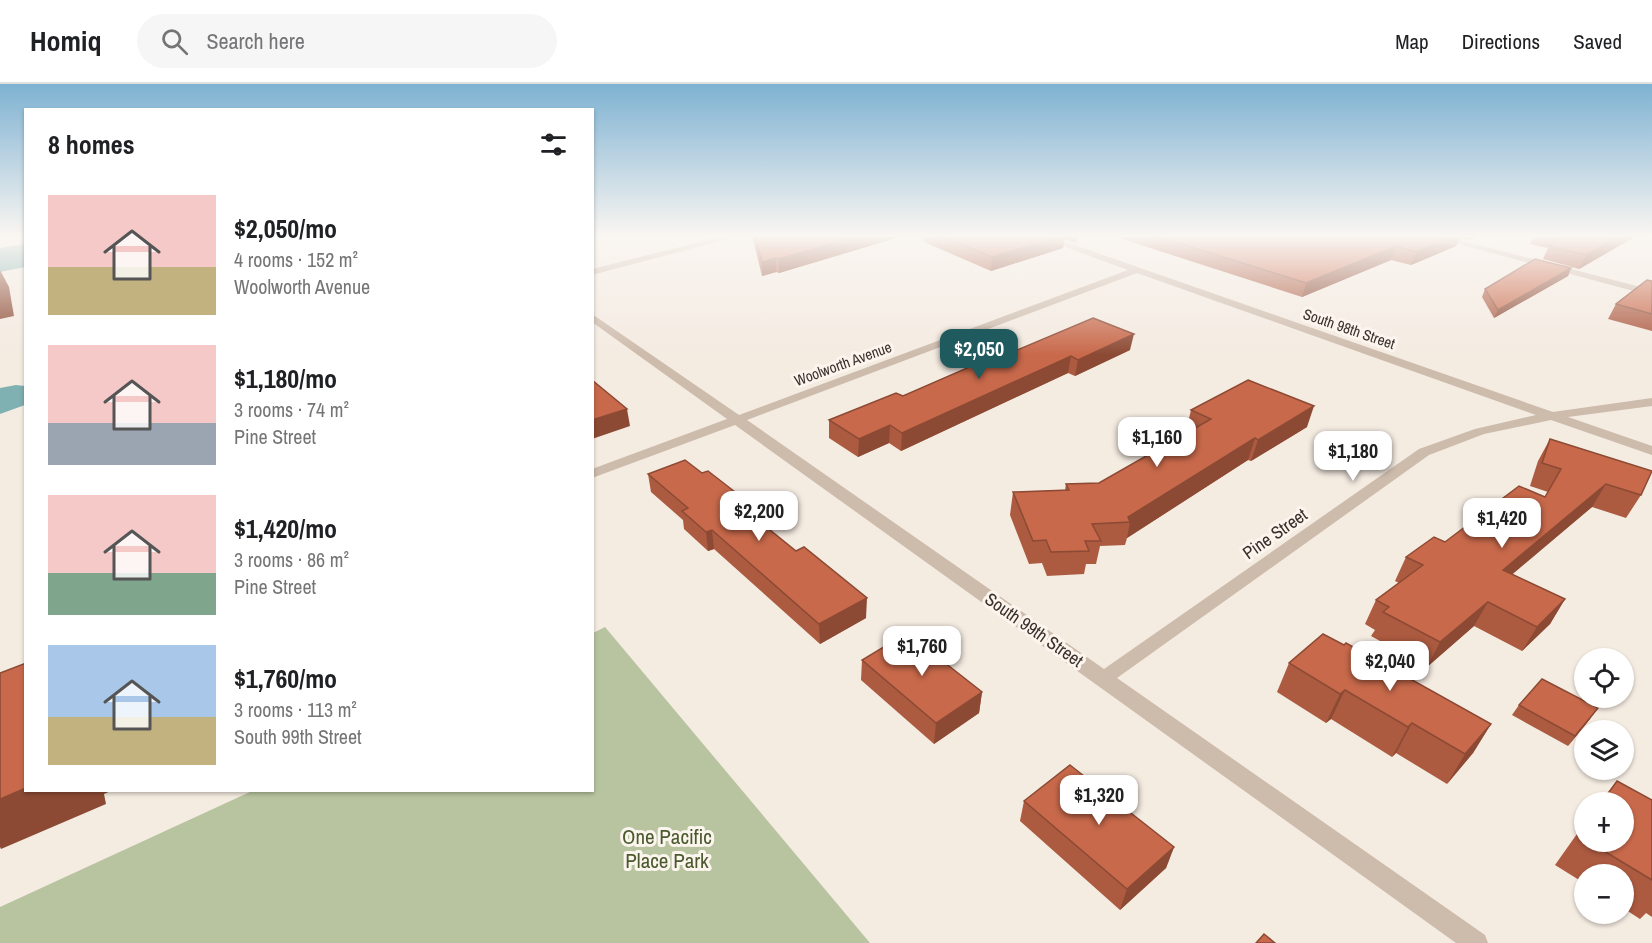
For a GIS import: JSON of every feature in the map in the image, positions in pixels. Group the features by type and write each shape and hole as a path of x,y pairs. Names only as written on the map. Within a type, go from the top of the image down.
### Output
{"street":[{"name":"Woolworth Avenue","path":"594,473 1123,275"},
{"name":"South 98th Street","path":"1151,275 1652,451"},
{"path":"1583,275 1652,293"},
{"name":"South 99th Street","path":"594,318 1476,943"},
{"name":"Pine Street","path":"1103,679 1424,452 1476,431 1524,420 1652,402"}],"green space":[{"name":"One Pacific Place Park","path":"605,627 870,943 0,943 0,907 250,792 594,792 594,632"}],"water":[{"path":"24,386 24,405 0,414 0,388"}],"building":[{"path":"1281,275 1325,275 1306,283"},
{"path":"1508,275 1559,275 1498,310 1485,289"},
{"path":"1647,280 1652,281 1652,314 1616,304"},
{"path":"1093,318 1134,334 1078,360 1071,356 902,433 890,425 859,439 829,420 896,393 903,396 1006,351 1010,353"},
{"path":"1248,380 1314,406 1258,440 1255,438 1128,517 1130,522 1092,524 1101,541 1085,541 1089,551 1051,552 1046,540 1033,541 1013,492 1069,490 1066,484 1099,483 1211,419 1191,410"},
{"path":"594,382 627,409 594,419"},
{"path":"1550,439 1652,471 1641,495 1606,484 1503,570 1565,599 1537,627 1488,602 1440,642 1383,612 1389,607 1376,600 1423,565 1406,557 1434,537 1445,542 1519,486 1545,497 1561,469 1542,463"},
{"path":"685,460 702,473 708,471 757,509 749,513 796,551 804,547 867,598 819,624 712,530 706,532 682,511 688,508 648,474"},
{"path":"907,633 982,692 936,723 862,660"},
{"path":"1323,634 1344,645 1346,643 1491,724 1465,754 1412,723 1408,727 1345,690 1340,694 1289,663"},
{"path":"24,664 24,789 0,799 0,673"},
{"path":"1542,679 1574,696 1574,708 1598,708 1588,720 1574,720 1574,735 1519,705"},
{"path":"1070,765 1174,847 1127,889 1024,801"},
{"path":"1617,781 1652,800 1652,880 1634,869 1634,864 1625,864 1606,852 1634,852 1634,792 1609,792"},
{"path":"1264,934 1275,943 1256,943"}]}
